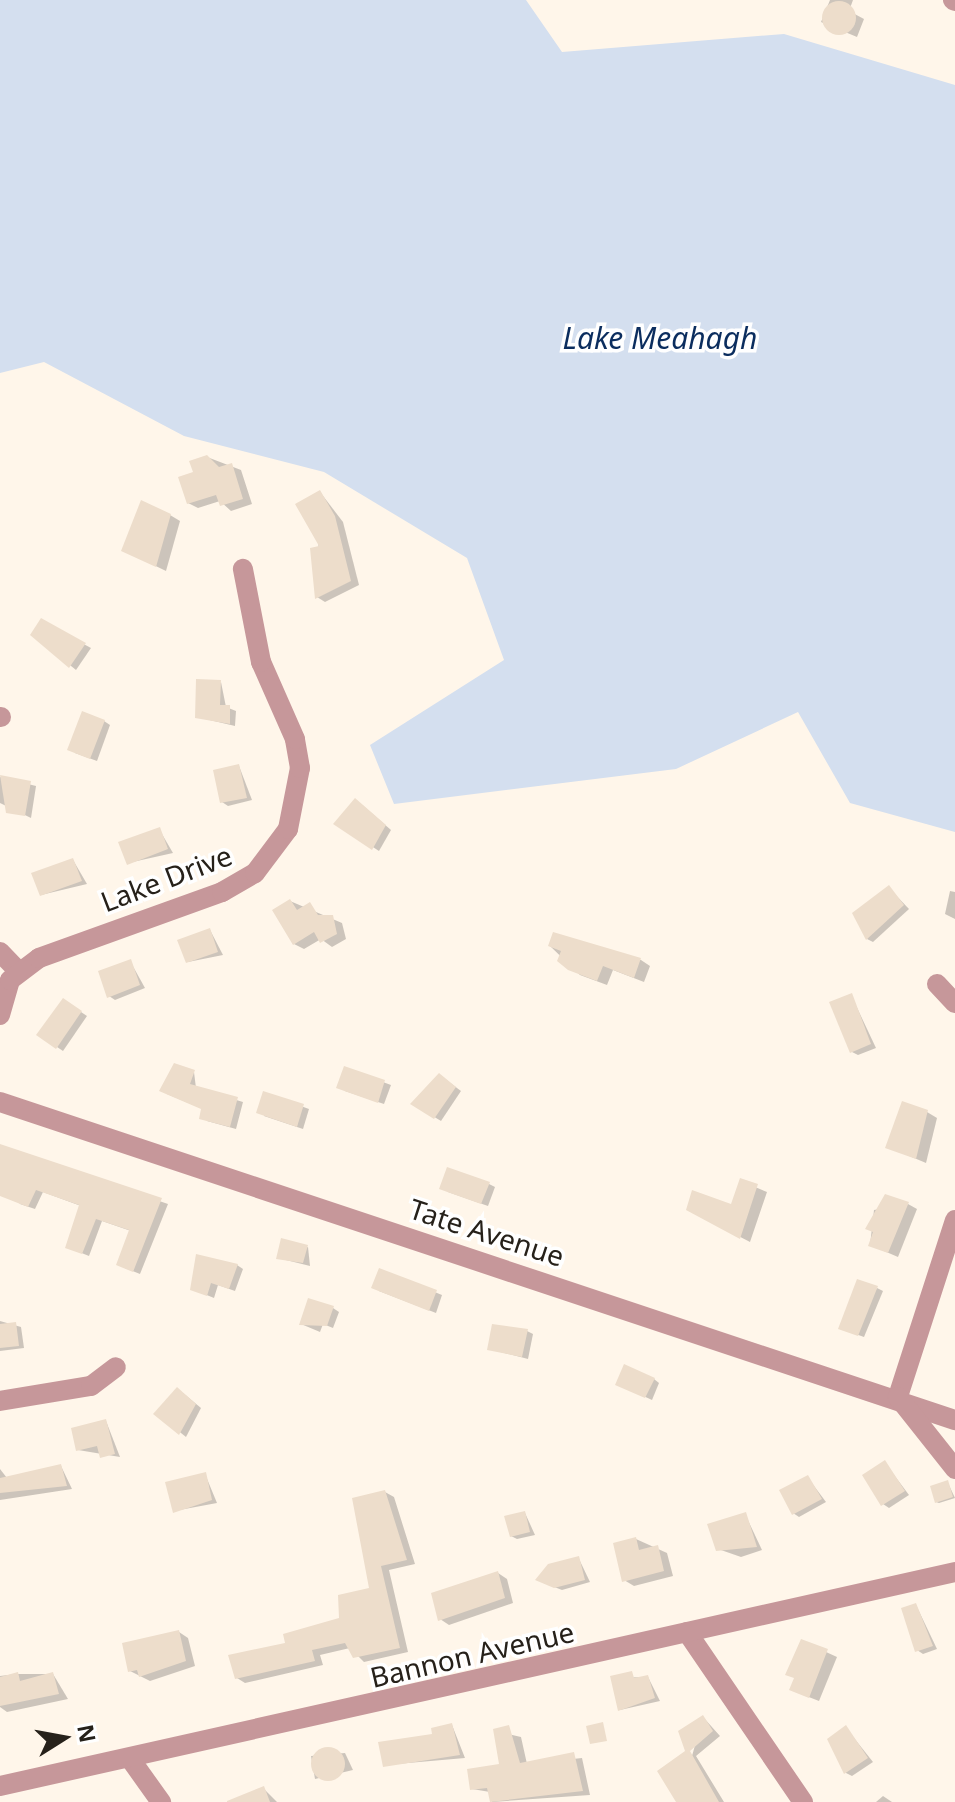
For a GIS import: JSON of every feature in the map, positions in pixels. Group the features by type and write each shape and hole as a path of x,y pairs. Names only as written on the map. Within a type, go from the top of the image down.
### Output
{"street":[{"name":"Lake Drive","path":"19,972 114,927 222,892 255,873 288,829 297,800 295,739 261,662 243,569"},
{"path":"0,952 19,972 0,1015"},
{"path":"937,984 955,1003"},
{"name":"Tate Avenue","path":"0,1102 898,1397 955,1420"},
{"path":"955,1220 898,1397 955,1469"},
{"path":"0,1401 91,1386 116,1367"},
{"name":"Bannon Avenue","path":"0,1786 131,1760 955,1572"},
{"path":"687,1632 803,1802"},
{"path":"131,1760 161,1802"}],"water":[{"name":"Lake Meahagh","path":"0,0 526,0 562,52 784,34 955,85 955,832 850,803 798,712 676,769 394,804 370,745 504,660 467,558 324,472 184,436 44,362 0,373"}],"building":[{"path":"839,1 851,6 856,18 851,30 839,35 827,30 822,18 827,6"},
{"path":"207,455 219,467 232,463 243,499 220,506 216,495 187,504 178,477 193,472 189,461"},
{"path":"320,490 335,516 351,581 315,599 310,548 319,546 295,504"},
{"path":"141,500 171,514 156,567 121,551"},
{"path":"41,618 86,643 69,668 30,635"},
{"path":"196,679 221,680 220,705 230,705 230,724 195,718"},
{"path":"82,711 105,720 90,759 67,750"},
{"path":"239,764 247,798 220,803 213,770"},
{"path":"0,775 31,781 25,816 6,813"},
{"path":"355,798 386,825 372,850 333,824"},
{"path":"160,827 168,849 127,865 118,842"},
{"path":"73,858 82,881 40,896 31,873"},
{"path":"889,885 904,905 866,940 852,913"},
{"path":"290,899 297,910 310,902 318,915 333,915 337,934 320,943 314,932 293,945 272,910"},
{"path":"210,928 218,952 186,963 177,940"},
{"path":"553,932 641,958 634,978 603,966 597,981 568,970 557,961 561,951 548,946"},
{"path":"131,959 140,985 107,998 98,971"},
{"path":"852,993 871,1044 850,1053 829,1002"},
{"path":"63,998 82,1011 56,1049 36,1035"},
{"path":"174,1063 195,1070 190,1084 238,1097 230,1127 199,1119 201,1109 159,1091"},
{"path":"344,1066 385,1080 378,1103 336,1088"},
{"path":"439,1073 456,1087 434,1119 410,1104"},
{"path":"263,1091 304,1104 297,1127 256,1113"},
{"path":"902,1101 928,1110 916,1159 885,1148"},
{"path":"0,1144 162,1198 133,1272 116,1265 129,1230 96,1219 82,1254 65,1248 79,1205 36,1190 28,1207 0,1196"},
{"path":"447,1167 490,1182 481,1204 439,1189"},
{"path":"740,1178 758,1184 740,1239 686,1210 692,1190 731,1204"},
{"path":"885,1194 909,1202 888,1253 868,1246 873,1232 865,1229"},
{"path":"281,1238 308,1245 303,1263 276,1259"},
{"path":"196,1254 238,1264 229,1289 211,1283 207,1296 190,1290"},
{"path":"379,1268 437,1290 429,1311 371,1288"},
{"path":"857,1279 878,1286 858,1336 838,1329"},
{"path":"308,1298 334,1306 327,1326 299,1325"},
{"path":"16,1322 19,1346 0,1348 0,1324"},
{"path":"492,1324 528,1329 522,1357 487,1350"},
{"path":"624,1364 655,1378 645,1398 615,1385"},
{"path":"177,1387 196,1404 179,1435 153,1414"},
{"path":"106,1419 115,1454 100,1458 97,1446 76,1451 71,1428"},
{"path":"885,1460 905,1491 881,1506 862,1475"},
{"path":"61,1464 67,1486 0,1493 0,1478"},
{"path":"206,1472 212,1500 173,1513 165,1482"},
{"path":"808,1475 822,1499 792,1515 779,1490"},
{"path":"948,1480 953,1497 935,1503 930,1486"},
{"path":"385,1490 407,1560 381,1566 400,1648 353,1658 345,1643 312,1650 315,1661 235,1679 228,1655 285,1643 283,1634 339,1618 338,1595 369,1588 352,1498"},
{"path":"525,1511 530,1532 510,1537 504,1516"},
{"path":"746,1512 757,1547 716,1551 707,1524"},
{"path":"636,1537 639,1550 658,1545 664,1571 622,1582 613,1543"},
{"path":"579,1556 585,1580 554,1588 535,1580 548,1564"},
{"path":"498,1571 505,1598 438,1621 431,1593"},
{"path":"916,1603 933,1646 915,1652 901,1608"},
{"path":"179,1630 186,1661 139,1677 137,1670 128,1672 122,1643"},
{"path":"801,1639 828,1649 809,1698 789,1690 794,1678 785,1675"},
{"path":"632,1671 634,1678 648,1675 655,1698 618,1711 610,1676"},
{"path":"18,1672 20,1681 53,1672 59,1694 0,1706 0,1677"},
{"path":"703,1715 713,1731 690,1751 719,1802 676,1802 657,1771 685,1751 678,1731"},
{"path":"603,1722 607,1741 590,1744 586,1726"},
{"path":"452,1723 460,1755 383,1767 378,1742 432,1734 431,1728"},
{"path":"509,1725 520,1763 574,1752 583,1791 490,1802 487,1788 470,1790 467,1769 499,1764 493,1729"},
{"path":"846,1725 868,1758 844,1774 827,1739"},
{"path":"328,1747 340,1752 345,1764 340,1776 328,1781 316,1776 311,1764 316,1752"},
{"path":"264,1786 270,1802 227,1802 227,1801"}]}
